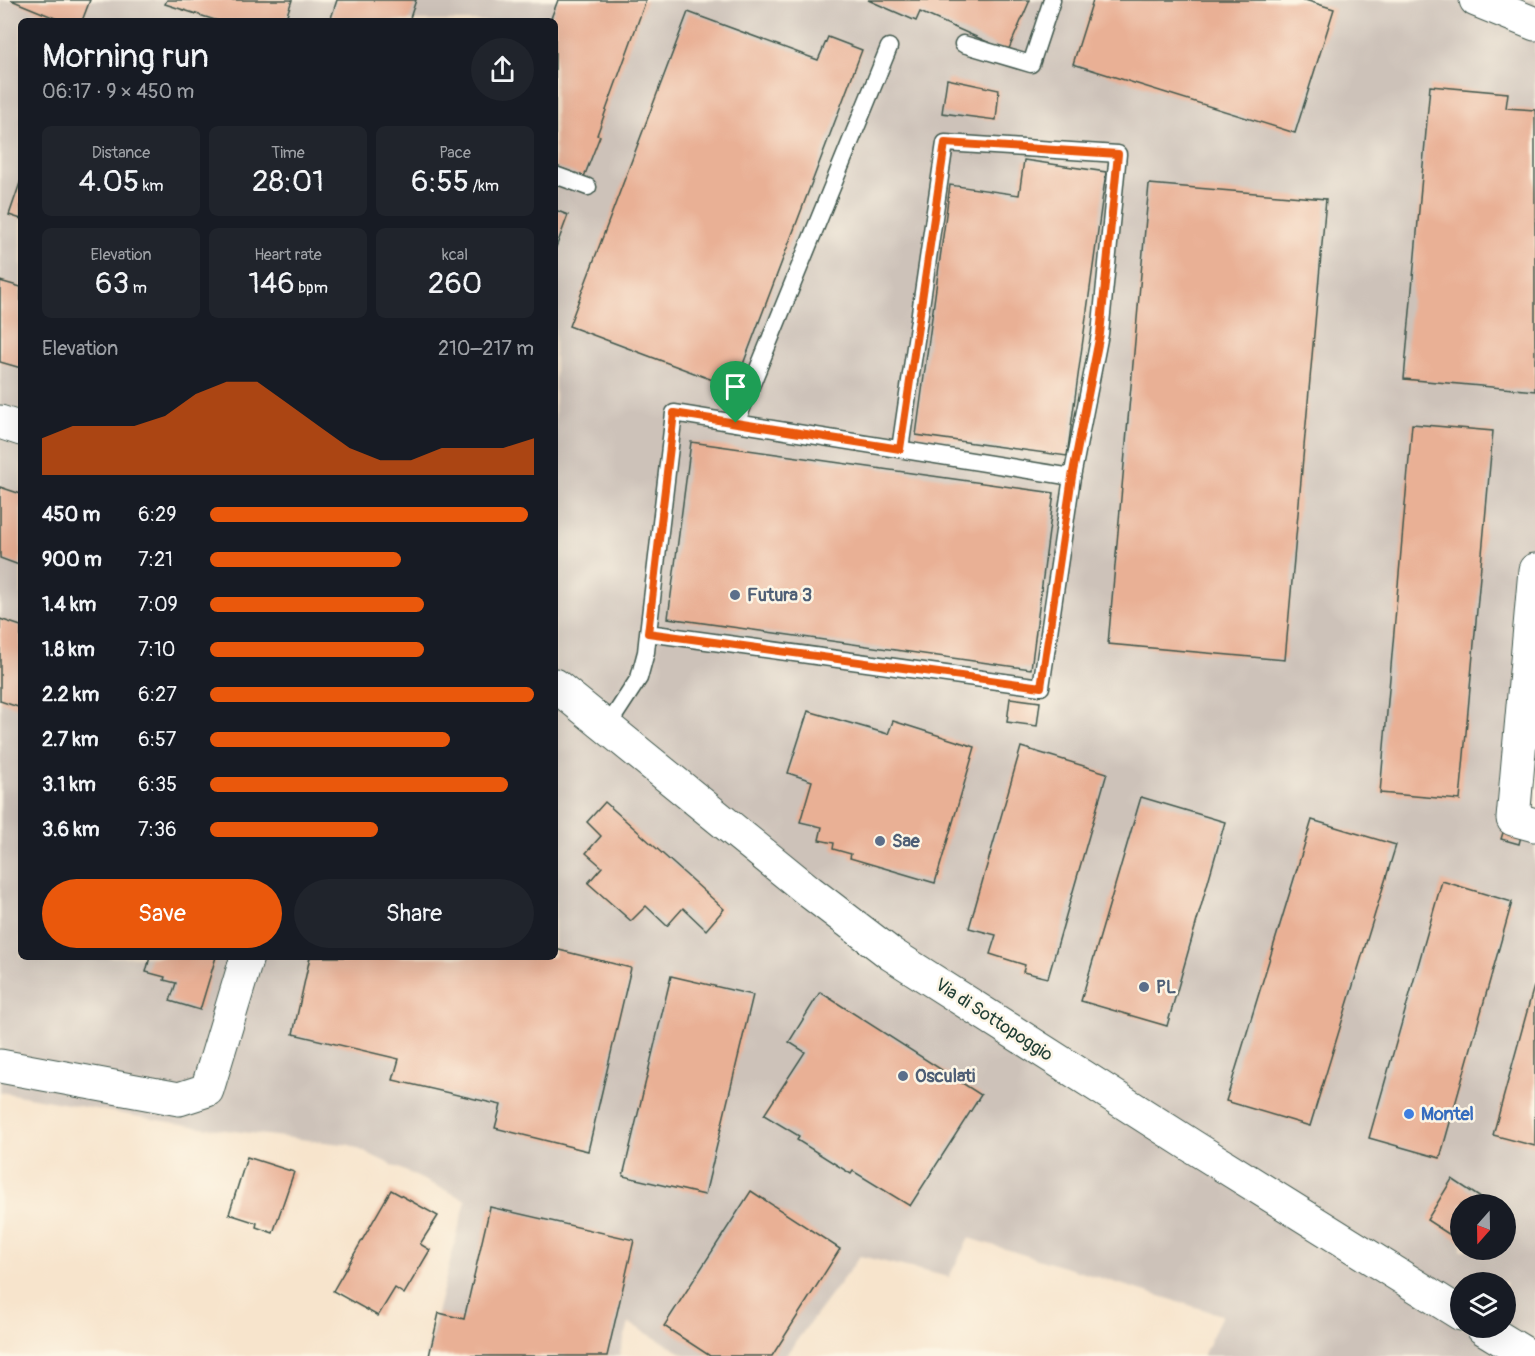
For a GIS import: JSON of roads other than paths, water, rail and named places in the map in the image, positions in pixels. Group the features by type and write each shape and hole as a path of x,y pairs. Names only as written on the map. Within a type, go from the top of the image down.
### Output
{"street":[{"path":"1476,0 1535,24"},
{"path":"0,422 18,428"},
{"path":"1535,570 1513,819 1535,825"},
{"name":"Via di Sottopoggio","path":"558,687 810,892 891,954 1450,1307"},
{"path":"0,1066 179,1099 207,1090 246,960"},
{"path":"1499,1338 1529,1356"}],"lane":[{"path":"963,44 1031,64 1052,0"},
{"path":"736,423 889,47"},
{"path":"648,633 1041,687 1072,477 1100,334 1118,154 945,143 900,449"},
{"path":"558,176 588,187"},
{"path":"607,728 639,678 645,652 674,413 1072,477"}],"place":[{"name":"Futura 3","path":"735,595"},
{"name":"Sae","path":"880,841"},
{"name":"PL","path":"1144,987"},
{"name":"Osculati","path":"903,1076"},
{"name":"Montel","path":"1409,1114"}]}
